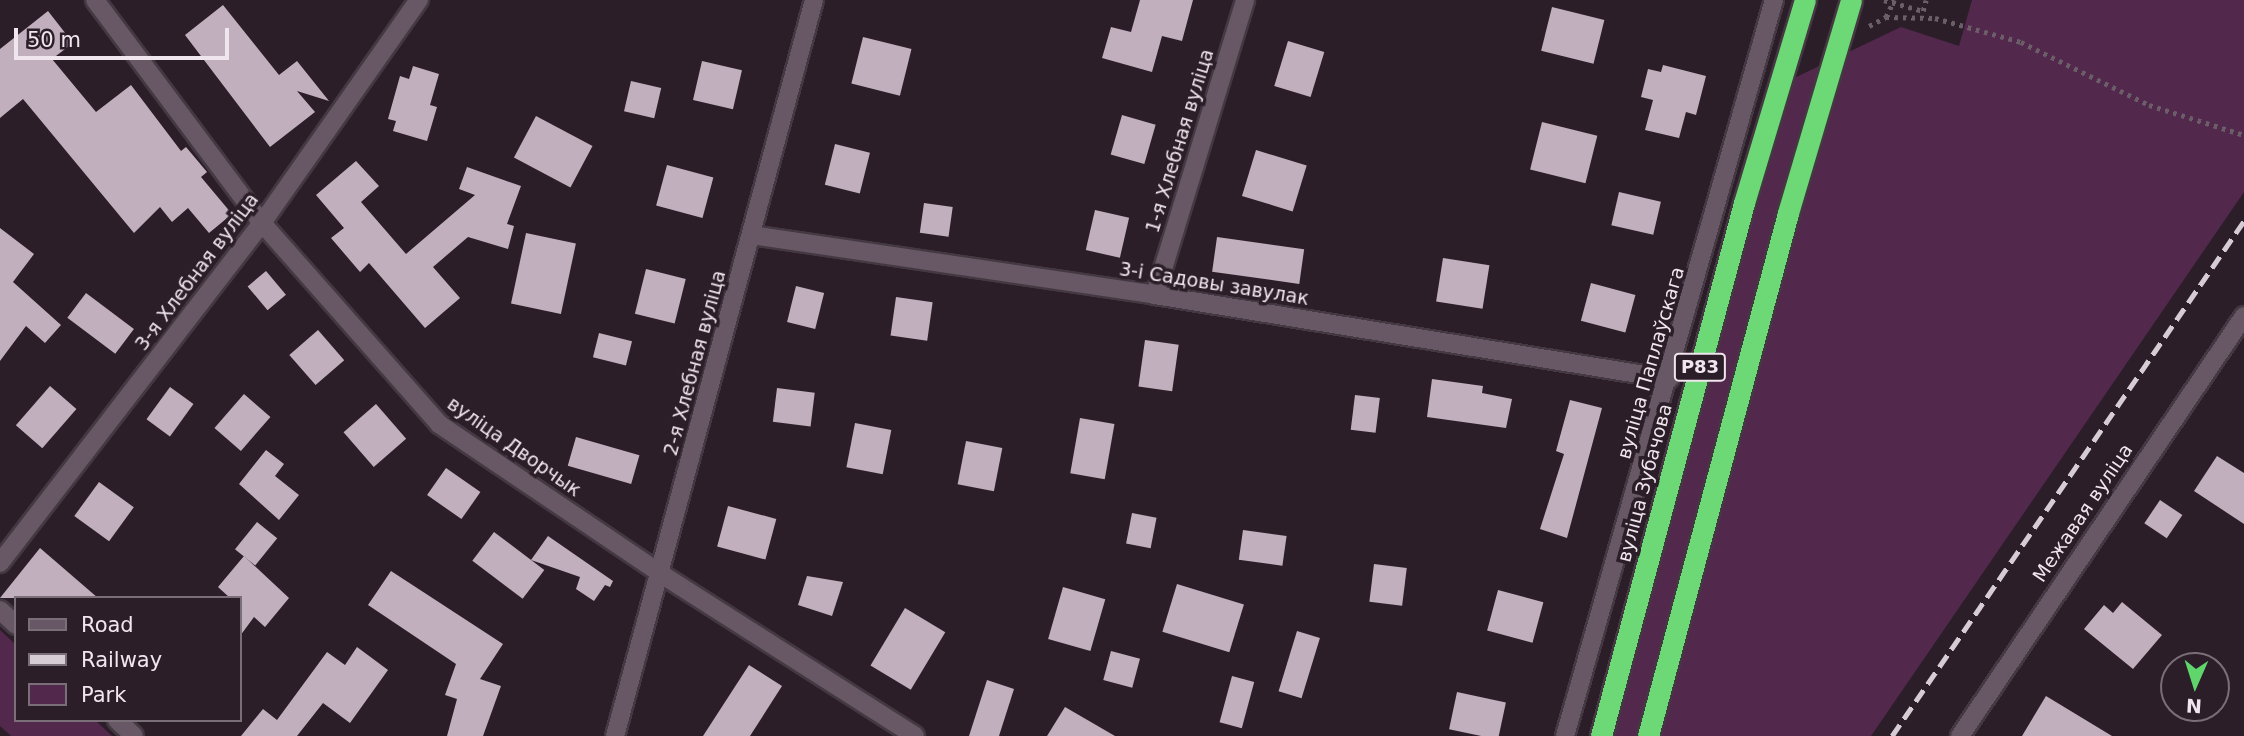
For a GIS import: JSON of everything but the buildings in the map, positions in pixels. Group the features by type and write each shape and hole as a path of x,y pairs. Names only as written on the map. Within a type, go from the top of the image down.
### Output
{"highway":[{"name":"вуліца Зубачова","path":"1601,736 1744,203 1805,0"},
{"name":"Р83","path":"1648,736 1788,213 1851,0"}],"street":[{"name":"вуліца Дворчык","path":"95,0 262,223 439,424 661,574 915,736"},
{"name":"3-я Хлебная вуліца","path":"0,563 262,223 419,0"},
{"name":"2-я Хлебная вуліца","path":"615,736 661,574 814,0"},
{"name":"1-я Хлебная вуліца","path":"1155,295 1245,0"},
{"name":"вуліца Паплаўскага","path":"1564,736 1669,379 1774,0"},
{"name":"3-і Садовы завулак","path":"751,235 1155,295 1669,379"},
{"name":"Межавая вуліца","path":"1959,736 2065,574 2244,316"},
{"path":"0,610 14,623"},
{"path":"119,722 134,736"}],"path":[{"path":"1884,0 1923,11 1926,0"},
{"path":"1886,17 1935,18 2021,42 2149,105 2244,135"}],"green space":[{"path":"1972,0 2244,0 2244,192 1871,736 1610,736 1790,80 1901,27 1959,46"},
{"path":"0,630 14,643 14,722 97,722 112,736 11,736 0,726"}],"railway":[{"path":"1892,736 2244,221"}]}
